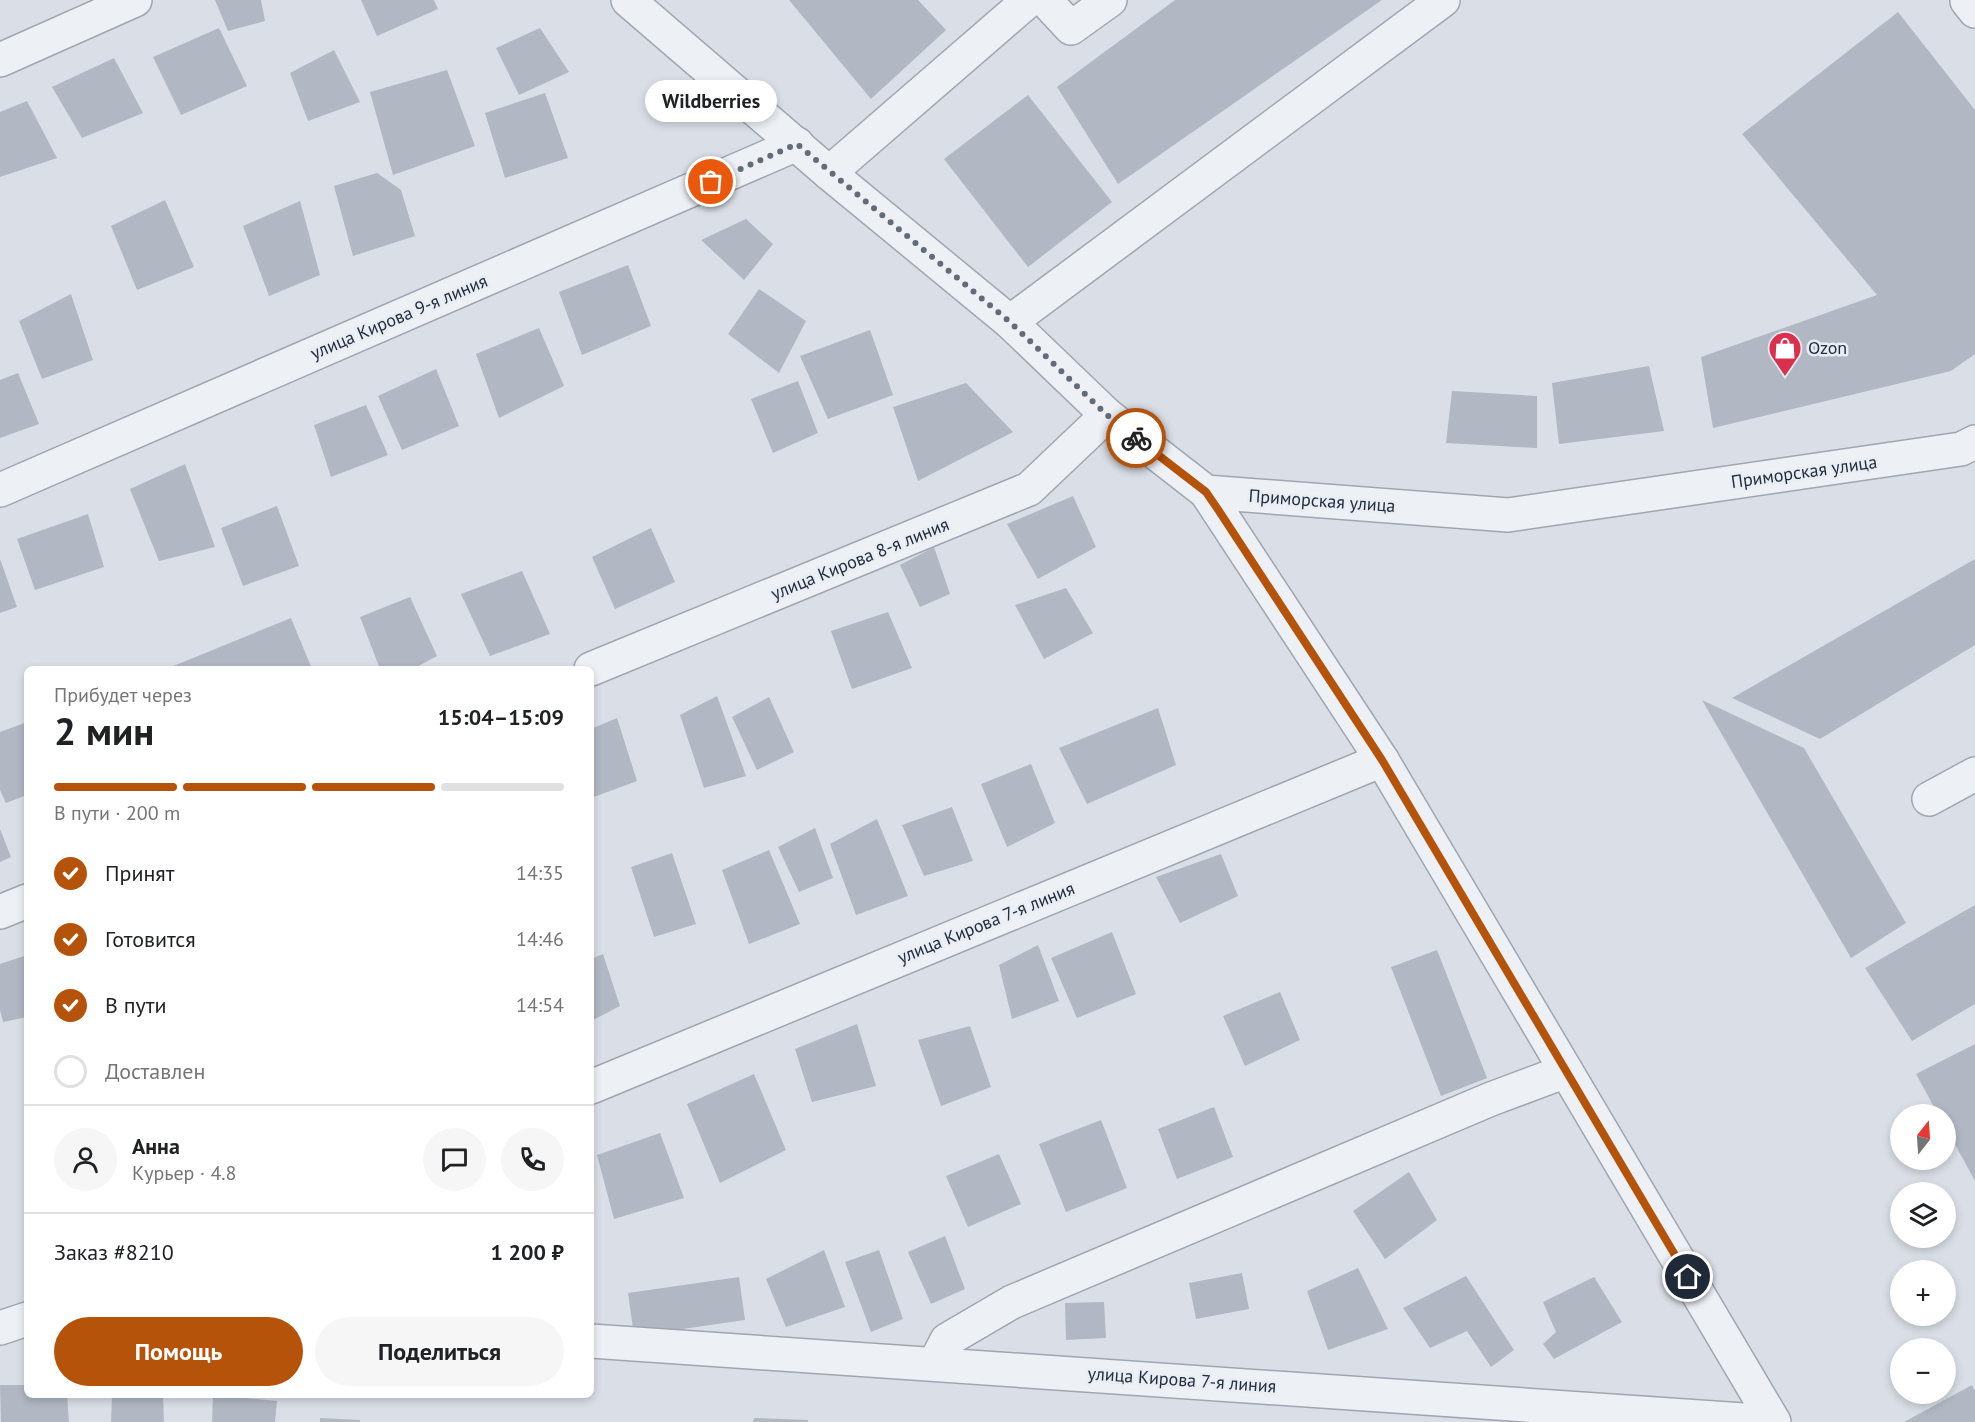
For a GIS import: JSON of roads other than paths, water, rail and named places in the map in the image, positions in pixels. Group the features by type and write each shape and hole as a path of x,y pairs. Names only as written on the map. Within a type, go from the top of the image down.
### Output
{"street":[{"path":"0,60 135,0"},
{"path":"628,0 829,173 1010,322 1107,415 1206,492 1382,760 1774,1422"},
{"path":"829,173 1029,0"},
{"path":"1045,0 1071,28 1110,0"},
{"path":"1010,322 1443,0"},
{"path":"1968,1 1975,11"},
{"name":"улица Кирова 9-я линия","path":"0,489 797,144"},
{"name":"улица Кирова 8-я линия","path":"594,668 1029,489 1107,415"},
{"name":"Приморская улица","path":"1206,492 1508,515 1961,449 1975,442"},
{"name":"улица Кирова 7-я линия","path":"594,1086 1382,760"},
{"path":"1929,799 1975,774"},
{"path":"0,912 24,902"},
{"path":"935,1363 947,1340 1012,1302 1491,1099 1566,1071"},
{"path":"0,1328 24,1319"},
{"name":"улица Кирова 7-я линия","path":"594,1341 1774,1422"}],"place":[{"name":"Wildberries","path":"711,182"},
{"name":"Ozon","path":"1785,377"}]}
